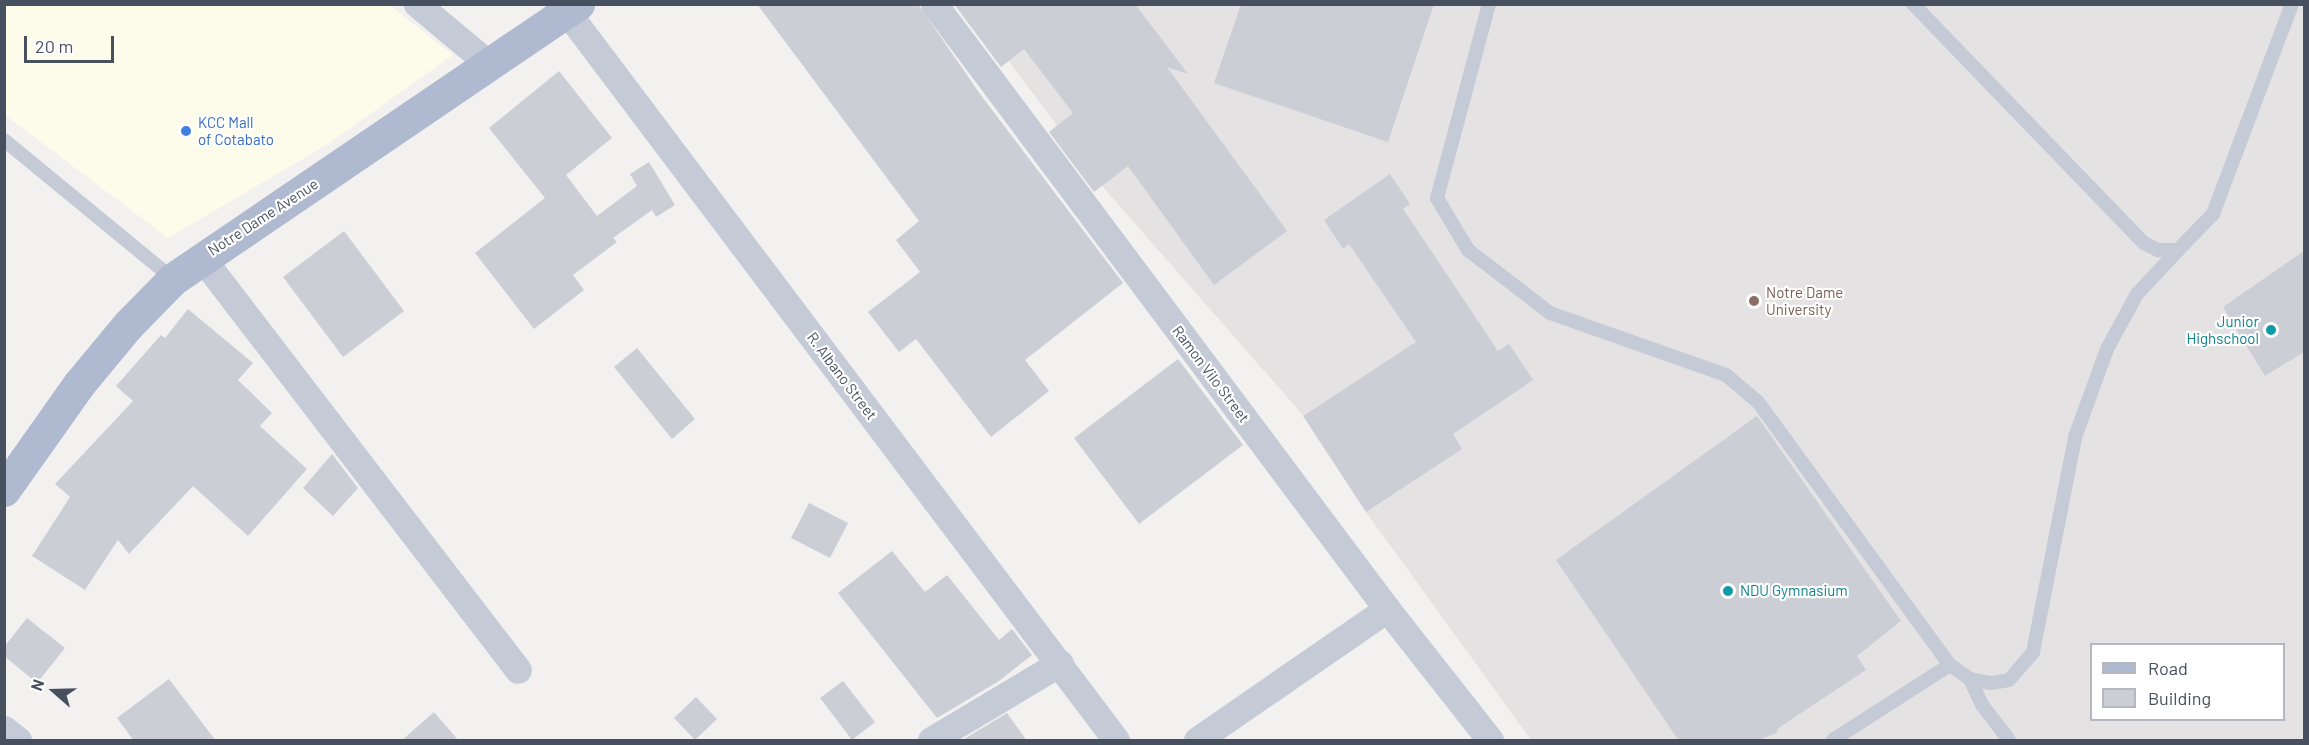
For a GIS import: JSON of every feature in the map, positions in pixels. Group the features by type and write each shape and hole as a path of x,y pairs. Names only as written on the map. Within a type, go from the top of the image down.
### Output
{"main road":[{"name":"Notre Dame Avenue","path":"4,490 79,384 128,325 173,279 573,8"}],"street":[{"path":"417,4 490,65"},
{"name":"Ramon Vilo Street","path":"934,4 1387,609 1490,741"},
{"name":"R. Albano Street","path":"573,8 1116,741"},
{"path":"202,258 518,670"},
{"path":"1197,741 1387,609"},
{"path":"931,741 1060,663"},
{"path":"4,729 18,741"}],"lane":[{"path":"1489,4 1437,198 1468,250 1550,313 1726,375 1758,402 1950,664 1970,679 1991,683 2009,680 2033,651 2074,437 2107,349 2137,294 2213,214 2292,4"},
{"path":"1913,4 2144,243 2158,250 2178,250"},
{"path":"4,140 173,279"},
{"path":"1833,741 1950,664"},
{"path":"1970,679 1982,705 2009,741"}],"shaded area":[{"name":"KCC Mall of Cotabato","path":"4,5 389,5 453,55 325,146 168,238 5,115"},
{"name":"Notre Dame University","path":"967,5 2304,5 2304,740 1531,740 1366,512 1303,415 1102,186"}],"building":[{"path":"757,4 918,4 980,94 1123,283 1025,360 1049,391 991,437 916,339 899,352 868,312 920,272 896,240 919,221"},
{"path":"954,4 1135,4 1188,74 1167,67 1287,231 1214,285 1128,166 1094,192 1049,132 1073,113 1024,49 1001,67"},
{"path":"1241,4 1434,4 1388,142 1214,83"},
{"path":"559,71 612,138 566,175 597,216 637,186 630,174 649,162 675,205 656,217 652,210 613,238 617,242 573,275 584,290 534,329 475,253 545,198 489,128"},
{"path":"1390,174 1410,204 1403,209 1498,351 1509,344 1533,380 1453,434 1462,449 1366,512 1303,416 1416,342 1349,244 1343,249 1324,220"},
{"path":"344,231 404,311 343,357 283,277"},
{"name":"Junior Highschool","path":"2304,251 2304,352 2265,376 2223,307"},
{"path":"188,309 253,363 238,380 272,413 260,426 307,469 248,536 193,486 129,554 118,540 85,590 32,556 70,497 55,484 133,401 116,386 161,335 165,338"},
{"path":"637,348 695,419 672,439 614,367"},
{"path":"1178,359 1243,445 1139,524 1074,438"},
{"name":"NDU Gymnasium","path":"1757,416 1901,621 1857,656 1866,670 1777,729 1778,732 1757,741 1679,741 1556,560"},
{"path":"332,454 358,488 333,516 303,488"},
{"path":"809,503 848,523 830,558 791,538"},
{"path":"892,551 925,592 947,575 999,640 1012,629 1032,655 999,681 937,718 838,593"},
{"path":"27,618 65,648 37,683 4,656 4,647"},
{"path":"169,679 216,741 134,741 117,718"},
{"path":"843,681 875,722 852,740 820,698"},
{"path":"696,697 717,719 695,740 674,718"},
{"path":"434,712 459,741 401,741"},
{"path":"1007,713 1027,741 961,741"}],"place":[{"name":"KCC Mall of Cotabato","path":"186,131"},
{"name":"Notre Dame University","path":"1754,301"},
{"name":"Junior Highschool","path":"2271,330"},
{"name":"NDU Gymnasium","path":"1728,591"}]}
